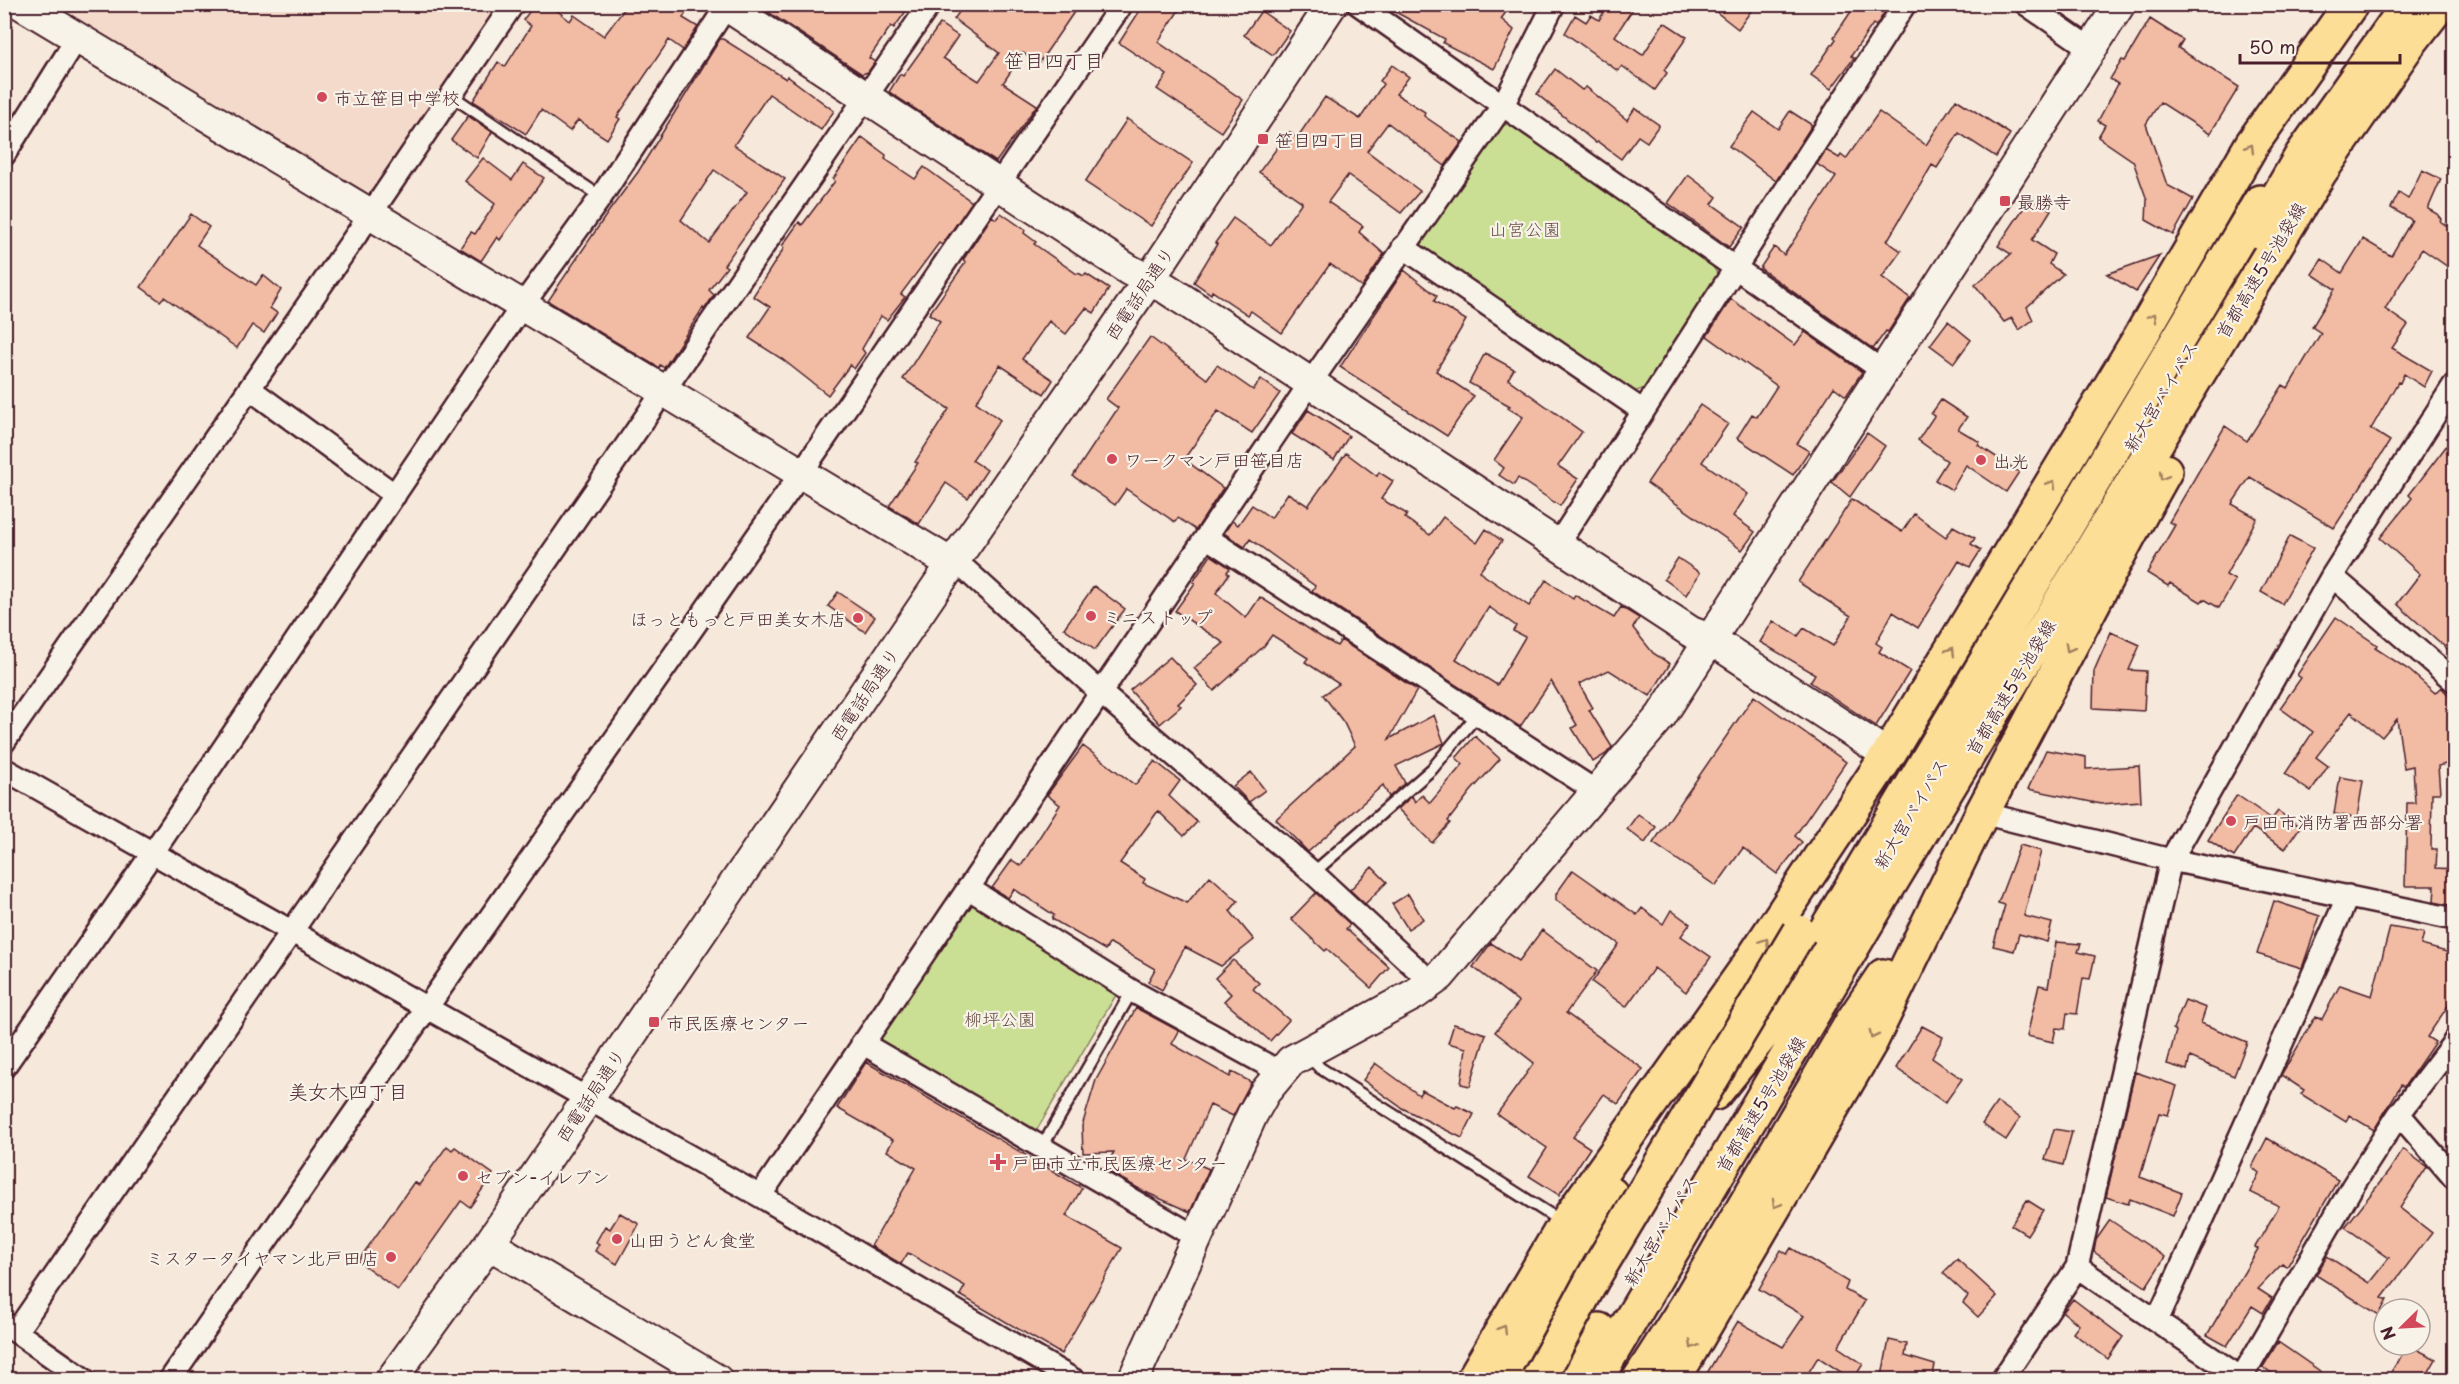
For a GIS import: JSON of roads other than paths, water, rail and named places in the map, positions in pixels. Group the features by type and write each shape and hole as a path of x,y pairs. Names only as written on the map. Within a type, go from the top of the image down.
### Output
{"highway":[{"path":"1473,1380 1565,1224 1746,969 1888,755 2133,350 2252,144 2351,4"},
{"name":"首都高速5号池袋線","path":"1558,1380 2291,149 2414,7"},
{"name":"首都高速5号池袋線","path":"1595,1380 1876,907 2320,172 2407,46 2414,7"},
{"name":"新大宮バイパス","path":"1568,1380 2091,514 2302,155 2414,7"},
{"name":"新大宮バイパス","path":"1586,1380 1670,1233 2313,164 2414,7"},
{"path":"1673,1380 1870,1041 1982,813 2127,539 2210,394 2331,193 2417,69 2454,21"},
{"path":"1538,1380 1593,1278 1799,932 2033,559 2119,439"},
{"path":"1620,1380 1959,810 2081,569"},
{"path":"1639,1380 1685,1308 1852,1022 1875,989 1982,813"},
{"path":"1521,1380 1584,1237 1746,969"},
{"path":"1510,1380 1639,1187 1815,969"}],"street":[{"path":"21,4 967,571 1101,693 1313,873 1432,983"},
{"path":"4,742 370,215 513,4"},
{"path":"85,1380 10,1328 292,933 930,4"},
{"path":"170,1380 426,1009 802,472 1122,4"},
{"name":"西電話局通り","path":"391,1380 489,1244 952,564 1149,280 1332,4"},
{"path":"1358,4 1884,371"},
{"path":"760,1196 1311,382 1503,105 1554,4"},
{"path":"1558,544 1905,4"},
{"path":"2026,4 2091,49"},
{"path":"1133,1380 1252,1114 1265,1092 1280,1072 1305,1052 1432,983 1661,716 2120,4"},
{"path":"4,1066 152,854 522,306 602,197 726,5 1129,270 1167,289 1690,632 1710,639 1888,755"},
{"path":"4,155 77,38"},
{"path":"1403,247 1643,411"},
{"path":"250,388 395,495"},
{"path":"2005,1378 2078,1267 2171,860 2332,576 2453,392"},
{"path":"1206,537 1597,792"},
{"path":"2332,576 2454,681"},
{"path":"4,769 586,1100 760,1196 1074,1380"},
{"path":"1982,813 2171,860 2454,919"},
{"path":"968,888 1132,991 1280,1072"},
{"path":"2157,1321 2348,896"},
{"path":"2078,1267 2243,1378 2352,1187 2399,1114 2454,1042"},
{"path":"862,1043 1196,1237"},
{"path":"2399,1114 2454,1178"},
{"path":"489,1244 717,1380"}],"lane":[{"path":"452,96 602,197"},
{"path":"1313,873 1432,769 1478,714"},
{"path":"1042,1147 1132,991"},
{"path":"1305,1052 1320,1068 1565,1224"}],"place":[{"name":"市立笹目中学校","path":"322,97"},
{"name":"笹目四丁目","path":"1263,139"},
{"name":"最勝寺","path":"2005,201"},
{"name":"ワークマン戸田笹目店","path":"1112,459"},
{"name":"出光","path":"1981,460"},
{"name":"ミニストップ","path":"1091,616"},
{"name":"ほっともっと戸田美女木店","path":"858,618"},
{"name":"戸田市消防署西部分署","path":"2231,821"},
{"name":"市民医療センター","path":"654,1022"},
{"name":"戸田市立市民医療センター","path":"998,1162"},
{"name":"セブン-イレブン","path":"463,1176"},
{"name":"山田うどん食堂","path":"617,1239"},
{"name":"ミスタータイヤマン北戸田店","path":"391,1257"}],"district":[{"name":"笹目四丁目","path":"1054,60"},
{"name":"美女木四丁目","path":"348,1091"}],"park label":[{"name":"山宮公園","path":"1525,228"},
{"name":"柳坪公園","path":"1000,1018"}]}
